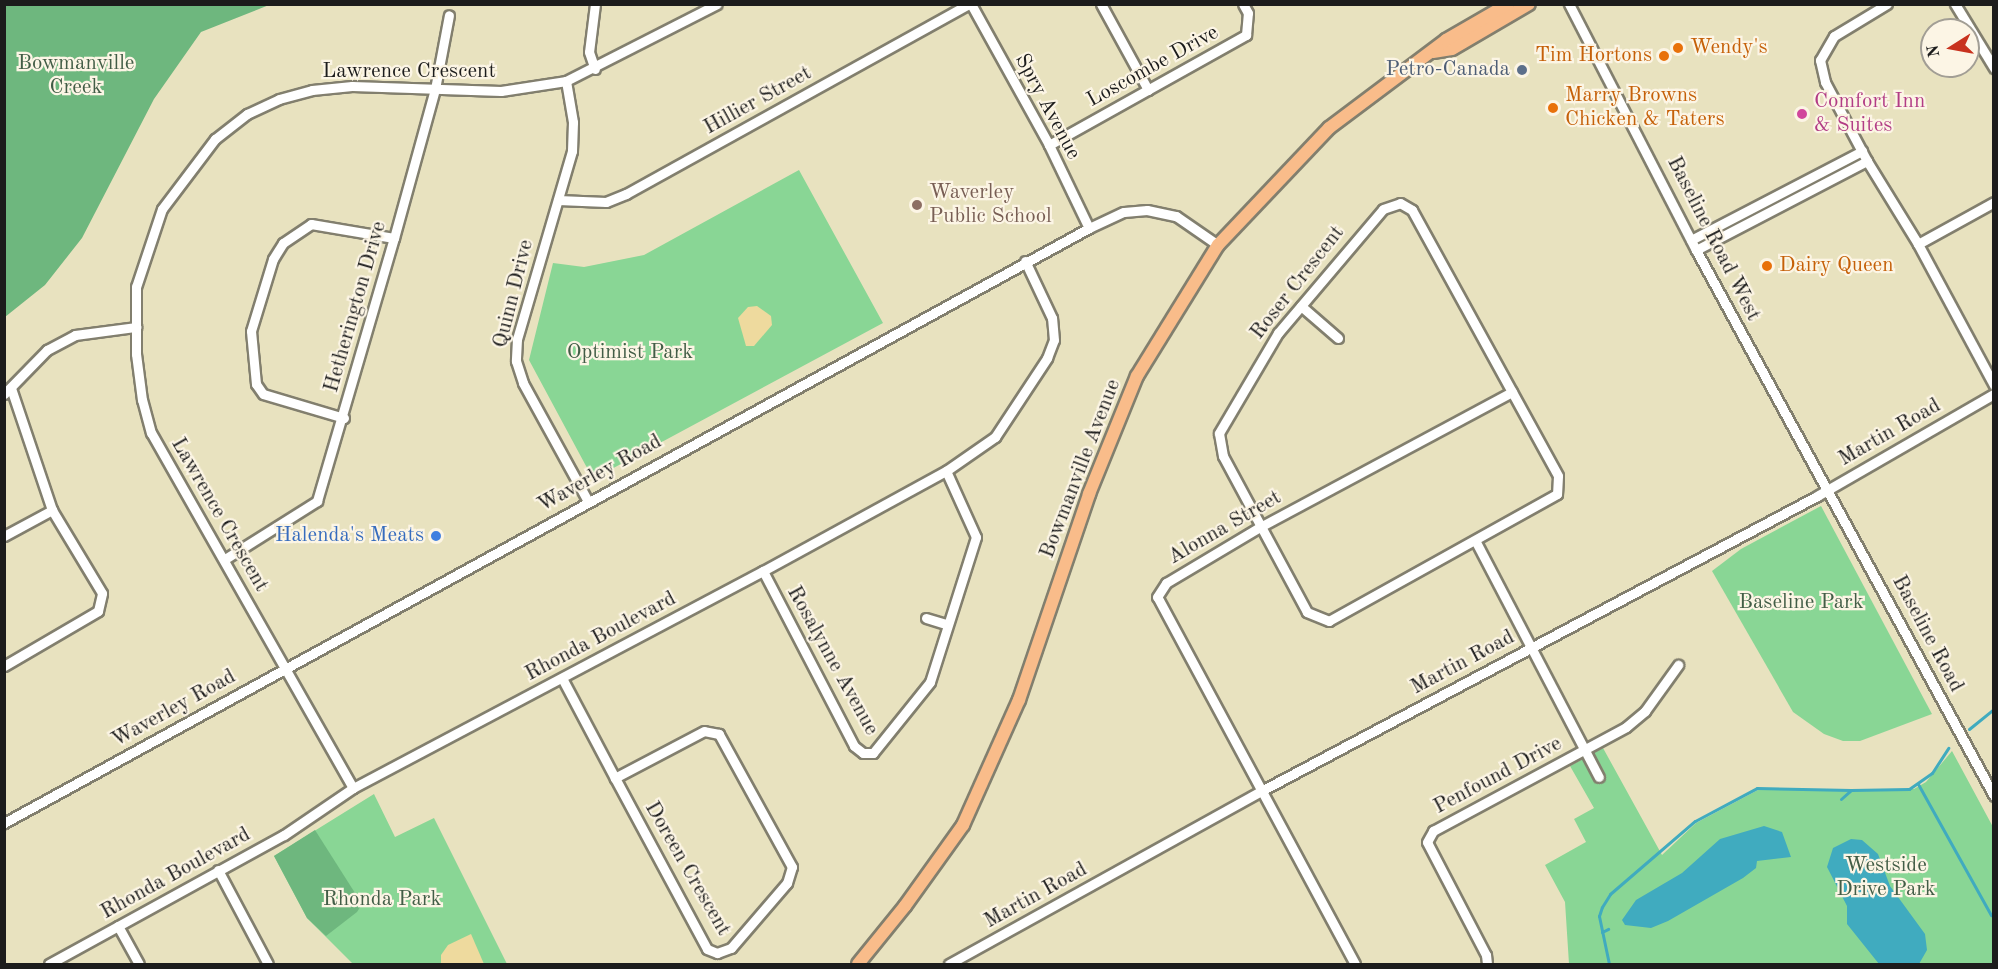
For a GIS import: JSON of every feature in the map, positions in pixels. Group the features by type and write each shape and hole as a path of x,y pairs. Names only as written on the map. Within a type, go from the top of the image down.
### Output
{"main road":[{"name":"Bowmanville Avenue","path":"858,964 905,906 963,825 1019,700 1089,494 1137,376 1218,245 1329,128 1432,53 1446,40 1508,4"},
{"name":"Bowmanville Avenue","path":"1432,53 1452,49 1529,4"}],"street":[{"name":"Lawrence Crescent","path":"353,788 152,433 142,400 136,327 136,287 162,209 215,139 247,114 279,99 312,90 352,86 501,91 566,81 595,69 717,4"},
{"name":"Spry Avenue","path":"970,4 1049,145 1089,228"},
{"name":"Hillier Street","path":"558,200 606,202 626,194 970,4"},
{"path":"1101,4 1148,90"},
{"name":"Loscombe Drive","path":"1049,145 1246,35 1248,13 1244,4"},
{"name":"Baseline Road West","path":"1569,4 1696,250 1828,489"},
{"path":"1887,4 1834,36 1820,60 1825,82 1866,161 1918,244 1994,385"},
{"path":"1955,4 1994,68"},
{"path":"595,69 589,52 596,5"},
{"name":"Hetherington Drive","path":"225,559 317,501 344,418 435,89 449,15"},
{"name":"Quinn Drive","path":"566,81 573,122 572,151 517,339 516,361 523,383 588,501"},
{"path":"1691,240 1862,151"},
{"path":"1696,250 1866,161"},
{"path":"1918,244 1994,202"},
{"name":"Roser Crescent","path":"1400,203 1412,210 1512,392 1558,476 1557,494 1476,542 1329,621 1307,612 1223,456 1219,433 1278,333 1383,209 1400,203"},
{"name":"Waverley Road","path":"4,823 1025,261 1089,228 1124,212 1147,210 1176,216 1218,245"},
{"path":"344,418 263,394 256,384 251,332 273,259 283,243 311,224 394,238"},
{"name":"Rhonda Boulevard","path":"49,964 284,835 353,788 763,571 946,471 995,437 1047,358 1054,340 1052,318 1025,261"},
{"path":"1301,306 1338,338"},
{"path":"4,666 98,611 102,593 52,510 8,391 47,350 75,335 136,327"},
{"name":"Alonna Street","path":"1263,790 1157,597 1166,583 1260,527 1512,392"},
{"name":"Martin Road","path":"949,964 1263,790 1828,489 1994,394"},
{"name":"Rosalynne Avenue","path":"763,571 854,746 863,753 873,753 886,741 930,682 946,624 976,537 946,471"},
{"name":"Baseline Road","path":"1828,489 1994,796"},
{"path":"4,536 52,510"},
{"path":"1476,542 1599,777"},
{"path":"927,618 946,624"},
{"path":"1584,750 1626,727 1645,711 1678,665"},
{"name":"Doreen Crescent","path":"562,678 615,778 707,949 717,953 731,948 787,883 792,867 719,734 704,731 615,778"},
{"name":"Penfound Drive","path":"1487,964 1486,955 1427,842 1433,831 1584,750"},
{"path":"1263,790 1355,964"},
{"path":"218,870 268,964"},
{"path":"118,926 139,964"}],"green space":[{"name":"Bowmanville Creek","path":"5,4 269,5 201,32 154,99 82,238 45,285 5,317"},
{"name":"Optimist Park","path":"799,170 883,323 593,479 529,360 553,263 584,267 644,255"},
{"name":"Baseline Park","path":"1821,506 1932,714 1860,741 1843,741 1824,734 1793,712 1712,571 1741,549"},
{"name":"Westside Drive Park","path":"1603,748 1662,855 1696,823 1758,790 1914,789 1926,782 1952,751 1993,827 1993,964 1569,964 1565,902 1545,865 1586,842 1574,819 1594,808 1570,766"},
{"name":"Rhonda Park","path":"374,794 395,837 434,818 507,964 353,964 307,918 274,856"},
{"path":"315,830 362,904 357,912 326,936 307,918 274,856"}],"sand":[{"path":"757,306 771,316 772,325 754,346 746,346 738,318 748,307"},
{"path":"471,934 484,964 441,964 441,955 448,945"}],"water":[{"path":"1764,826 1782,832 1791,857 1757,861 1756,868 1743,878 1668,921 1651,928 1625,925 1622,920 1636,900 1682,873 1720,839"},
{"path":"1851,839 1862,840 1878,854 1890,886 1925,934 1927,950 1919,964 1879,964 1847,924 1847,906 1827,867 1833,848"}],"waterway":[{"path":"1969,729 1994,709"},
{"path":"1841,799 1851,790 1909,789 1932,773 1948,748"},
{"path":"1918,784 1991,915"},
{"path":"1609,964 1599,916 1602,907 1610,894 1695,821 1757,788 1851,790"},
{"path":"1602,932 1608,929"}],"place":[{"name":"Wendy's","path":"1678,48"},
{"name":"Tim Hortons","path":"1664,56"},
{"name":"Petro-Canada","path":"1522,70"},
{"name":"Marry Browns Chicken & Taters","path":"1553,108"},
{"name":"Comfort Inn & Suites","path":"1802,114"},
{"name":"Waverley Public School","path":"917,205"},
{"name":"Dairy Queen","path":"1767,266"},
{"name":"Halenda's Meats","path":"436,536"}]}
